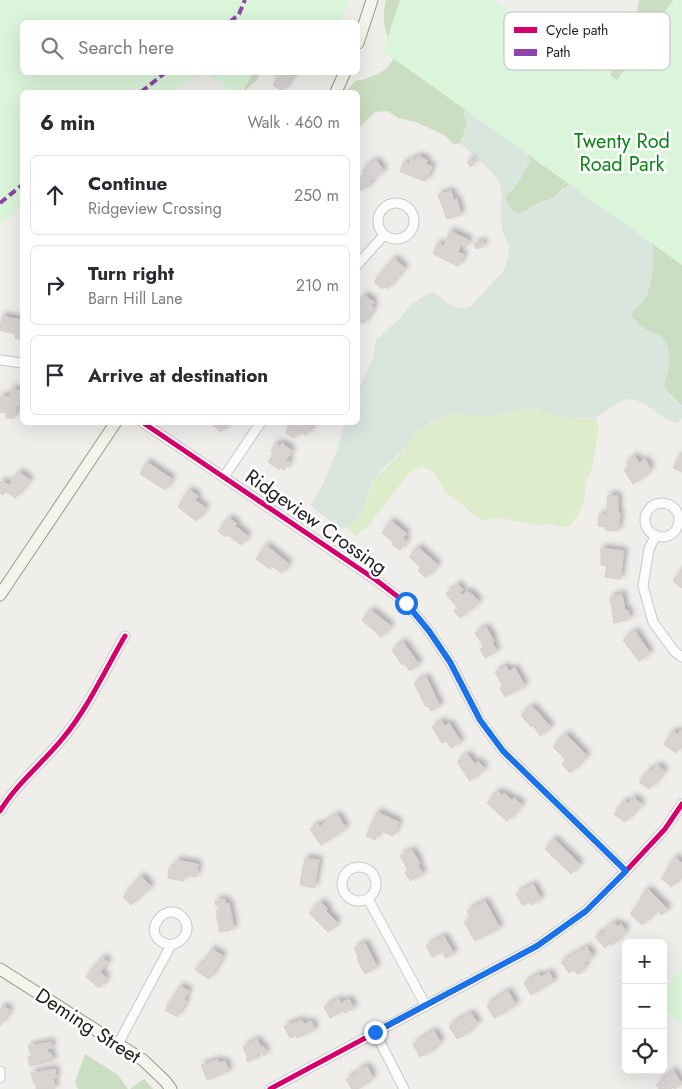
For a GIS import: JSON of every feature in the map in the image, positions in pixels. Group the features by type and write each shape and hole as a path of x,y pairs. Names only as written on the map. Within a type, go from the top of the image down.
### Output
{"street":[{"path":"360,37 372,0"},
{"path":"337,90 344,75"},
{"path":"394,203 400,203 410,209 414,220 411,231 401,238 395,239 384,234 380,230 378,218 383,208 394,203"},
{"path":"360,262 384,234"},
{"path":"0,360 20,362"},
{"path":"0,595 114,425"},
{"name":"Ridgeview Crossing","path":"146,425 376,580 406,603 429,631 450,662 480,720 503,751 626,871"},
{"path":"224,477 259,425"},
{"path":"656,535 649,549 643,586 653,622 675,652 682,657"},
{"path":"0,811 15,790 52,752 72,727 125,636"},
{"path":"270,1089 537,946 586,911 665,829 682,804"},
{"path":"368,899 426,1006"},
{"path":"118,1044 171,945"},
{"name":"Deming Street","path":"0,969 143,1060 171,1089"},
{"path":"375,1032 404,1089"},
{"path":"0,1070 0,1078"}],"green space":[{"path":"0,0 349,0 341,20 20,20 20,75 200,75 182,85 178,90 20,90 20,209 0,224"},
{"name":"Twenty Rod Road Park","path":"386,0 465,0 504,23 504,70 584,70 606,83 613,70 670,70 670,12 637,12 639,0 679,0 682,39 682,406 666,390 664,383 668,371 661,336 640,325 631,314 647,295 651,277 652,245 563,188 552,199 520,213 513,212 506,201 505,195 514,188 530,162 526,150 464,112 467,125 460,143 454,144 444,135 416,122 398,118 387,111 375,112 360,127 360,90 348,90 355,81 380,73 393,59 394,51 387,35 384,13"},
{"name":"Twenty Rod Road Park","path":"400,0 494,0 512,12 504,12 504,70 602,70 617,80 624,70 670,70 670,12 665,12 673,0 682,0 682,265 383,51"},
{"path":"207,75 253,75 243,90 233,90"},
{"path":"225,75 260,75 245,90 236,80"},
{"path":"533,408 563,418 595,418 599,427 592,470 586,482 584,501 577,518 568,527 550,524 537,525 501,518 482,520 446,493 433,472 422,466 411,471 370,525 355,536 347,528 359,513 376,477 405,449 411,438 421,429 442,417 455,413 481,416 507,414"},
{"path":"682,966 682,1026 667,1009 667,989"},
{"path":"85,1054 118,1075 128,1089 78,1089 75,1082"},
{"path":"144,1079 153,1089 130,1089"}],"shaded area":[{"path":"466,106 526,150 530,162 518,183 505,195 506,201 513,212 520,213 534,205 551,200 574,180 650,239 653,252 653,268 650,283 645,299 631,315 639,325 659,336 666,343 670,358 665,385 669,394 682,406 682,418 677,423 671,421 643,403 630,399 620,402 601,415 590,418 562,417 545,413 535,408 492,416 455,414 444,416 418,431 404,449 381,470 375,478 358,516 347,527 340,529 310,505 323,484 338,448 344,425 360,425 360,387 373,358 376,340 412,304 427,294 433,292 456,307 466,308 471,306 503,271 508,259 509,247 502,229 500,211 502,196 500,184 491,171 460,143 467,125 464,112"}],"building":[{"path":"274,75 293,75 284,90 273,85 278,77"},
{"path":"418,156 427,160 426,164 432,166 426,181 400,172 404,162 409,164 411,158 415,160"},
{"path":"470,159 474,164 471,167 467,162"},
{"path":"376,160 384,171 370,181 372,183 361,191 360,180 366,175 362,170"},
{"path":"451,191 454,200 457,199 461,215 447,219 438,195"},
{"path":"450,231 469,240 466,247 461,245 458,252 464,255 458,266 433,254 438,243 444,246"},
{"path":"483,241 484,246 476,249 474,244"},
{"path":"394,258 405,268 387,289 384,286 382,289 374,282"},
{"path":"364,295 374,302 371,306 374,308 363,324 360,322 360,301"},
{"path":"2,316 20,320 20,339 15,338 16,334 0,330"},
{"path":"11,389 20,390 20,405 17,405 14,418 6,418 7,413 0,412 0,396 10,397"},
{"path":"213,425 226,425 221,432"},
{"path":"289,425 312,425 306,435 299,431 294,438 286,433"},
{"path":"276,443 280,446 282,443 292,451 286,460 290,462 284,470 280,467 279,470 268,462 274,454 271,451"},
{"path":"680,454 682,455 682,472 673,468"},
{"path":"635,456 639,463 645,459 651,469 633,484 624,470 629,467 626,462"},
{"path":"147,462 172,479 165,490 140,474"},
{"path":"19,472 30,480 15,498 6,491 3,495 0,493 0,483 2,481 9,485"},
{"path":"189,490 198,496 195,500 206,508 196,521 178,507"},
{"path":"608,495 618,496 618,513 620,513 618,531 605,530 605,527 598,526 599,515 606,515"},
{"path":"229,518 237,524 235,526 248,536 241,545 228,535 226,537 218,531"},
{"path":"391,521 407,534 403,538 407,541 400,550 382,533"},
{"path":"266,545 289,564 282,573 272,566 270,569 256,559"},
{"path":"418,547 438,565 426,578 418,570 421,567 409,557"},
{"path":"601,548 624,551 620,579 605,577 607,566 601,565"},
{"path":"682,569 682,588 673,581"},
{"path":"458,584 463,590 460,592 462,595 467,591 470,592 479,602 460,618 454,611 458,608 446,594"},
{"path":"622,594 625,611 628,610 630,619 614,623 610,597"},
{"path":"371,610 391,626 381,637 362,620"},
{"path":"486,627 497,651 485,658 480,649 484,647 475,633"},
{"path":"635,631 650,653 639,661 623,640"},
{"path":"403,642 419,664 410,671 404,663 402,665 392,650"},
{"path":"506,666 509,671 515,668 525,686 505,697 500,688 503,686 495,672"},
{"path":"426,677 440,706 431,711 428,706 426,707 414,683"},
{"path":"532,706 551,727 540,736 533,725 531,727 521,715"},
{"path":"442,721 445,726 449,723 461,742 451,748 446,741 442,743 432,727"},
{"path":"682,729 682,744 676,753 664,744 673,731 678,734"},
{"path":"566,734 587,756 570,773 562,764 566,760 553,747"},
{"path":"467,754 475,764 478,761 485,769 470,781 457,762"},
{"path":"657,765 665,771 649,789 639,782 650,769 652,771"},
{"path":"498,791 502,795 504,793 512,800 514,798 522,805 507,821 487,803"},
{"path":"633,797 642,804 625,822 614,814 624,801 628,804"},
{"path":"377,812 399,822 393,836 379,830 375,840 366,836"},
{"path":"337,814 346,828 321,845 310,829 318,824 320,826"},
{"path":"554,839 580,864 571,874 545,849"},
{"path":"412,850 423,874 410,881 405,872 408,870 400,856"},
{"path":"676,857 682,863 682,876 671,887 661,878 670,869 667,867"},
{"path":"305,858 319,860 314,888 300,885"},
{"path":"176,860 198,864 196,877 184,875 183,881 168,878 169,868 175,869"},
{"path":"141,876 151,886 131,905 123,897"},
{"path":"533,884 541,899 532,905 530,901 523,906 516,894"},
{"path":"648,889 668,909 662,915 657,910 642,925 630,914 643,900 640,897"},
{"path":"225,899 226,904 229,903 234,929 219,932 216,915 217,910 220,910 219,905 216,906 215,901"},
{"path":"485,901 500,928 475,941 464,922 471,918 467,911"},
{"path":"321,902 328,909 326,911 338,923 328,932 309,913"},
{"path":"614,922 618,926 621,924 626,931 612,945 608,940 606,943 608,945 605,948 595,937 599,933 604,936 602,933"},
{"path":"444,936 454,954 446,958 442,951 432,957 426,946"},
{"path":"365,943 377,967 365,974 357,959 359,958 354,948"},
{"path":"587,947 593,957 584,963 586,966 580,970 582,972 577,974 574,970 569,973 561,962"},
{"path":"212,949 223,956 209,979 195,970 200,964 202,965"},
{"path":"103,957 108,962 100,972 107,978 99,988 86,977"},
{"path":"549,972 554,981 531,995 524,983 539,974 541,977"},
{"path":"180,986 189,991 177,1017 165,1010"},
{"path":"508,991 516,1005 494,1018 487,1005"},
{"path":"339,999 341,1003 349,999 354,1008 345,1013 343,1010 330,1018 324,1007"},
{"path":"3,1006 10,1010 0,1026 0,1009"},
{"path":"471,1013 478,1024 457,1039 449,1026"},
{"path":"302,1020 304,1024 311,1021 315,1030 297,1038 296,1035 290,1038 284,1026"},
{"path":"434,1031 441,1043 433,1047 435,1049 420,1057 413,1044"},
{"path":"257,1039 267,1054 264,1056 262,1052 257,1054 258,1057 248,1062 243,1047"},
{"path":"51,1042 52,1048 47,1049 48,1053 51,1053 53,1061 30,1066 28,1057 32,1056 28,1046"},
{"path":"218,1060 220,1063 225,1061 229,1071 207,1080 201,1065"},
{"path":"367,1066 373,1078 358,1089 352,1089 346,1079"},
{"path":"55,1069 56,1078 53,1078 55,1089 36,1089 37,1083 34,1084 31,1073"},
{"path":"673,1070 682,1084 675,1089 673,1087 671,1089 659,1089 656,1085"}],"marked path":[{"path":"232,20 239,14 245,0"},
{"path":"144,90 162,75"},
{"path":"0,203 20,187"}],"cycle path":[{"path":"146,425 376,580 406,603 429,631 450,662 480,720 503,751 626,871"},
{"path":"0,811 14,791 72,726 88,702 125,636"},
{"path":"270,1089 537,946 586,911 665,829 682,804"}],"route":[{"path":"375,1032 537,946 586,911 626,871 503,751 480,720 450,662 429,631 406,603"}]}
